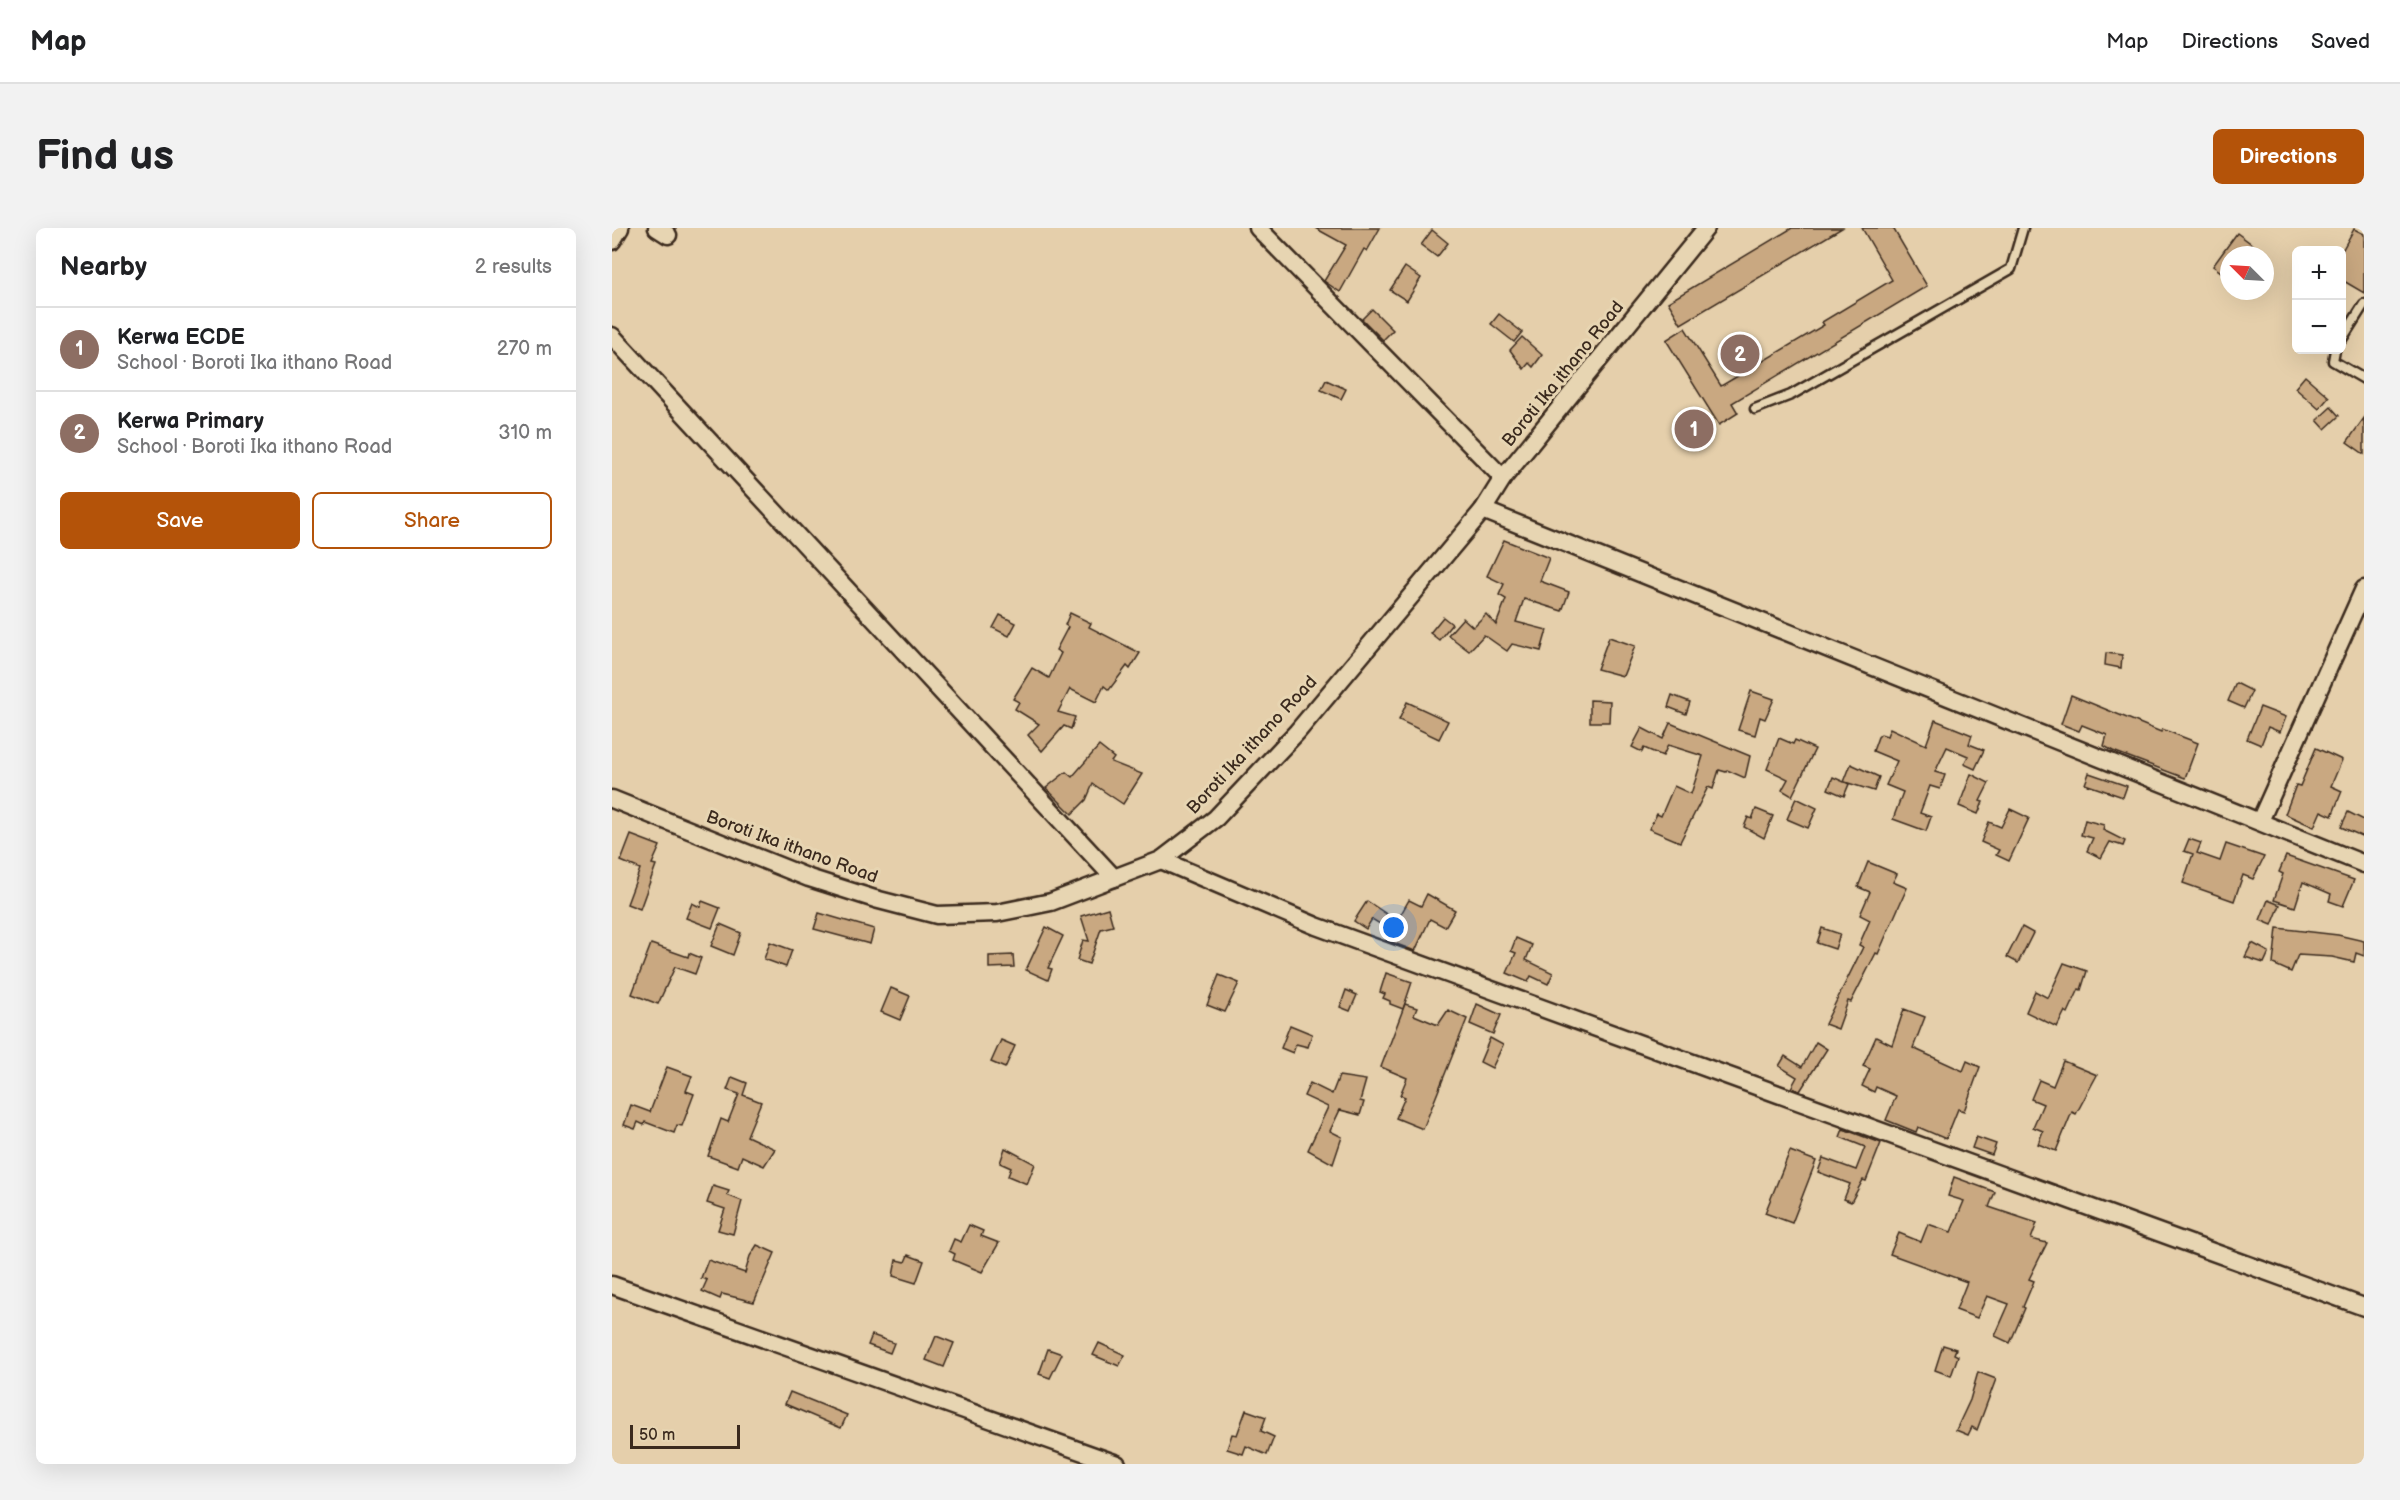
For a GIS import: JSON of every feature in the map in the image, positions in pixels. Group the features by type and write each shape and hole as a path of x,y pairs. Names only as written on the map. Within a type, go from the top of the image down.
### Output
{"street":[{"path":"612,241 620,228"},
{"path":"1258,228 1503,478"},
{"name":"Boroti Ika ithano Road","path":"612,799 809,878 875,899 937,915 997,913 1051,902 1161,860 1216,818 1297,732 1482,510 1503,478 1706,228"},
{"path":"612,336 1114,878"},
{"path":"1482,510 2364,864"},
{"path":"2260,821 2364,589"},
{"path":"1161,860 1316,926 2364,1307"},
{"path":"612,1285 1117,1464"}],"lane":[{"path":"1755,409 1791,395 2011,269 2023,228"},
{"path":"2346,333 2364,304"},
{"path":"2334,354 2333,361 2364,379"}],"building":[{"path":"1315,228 1380,228 1367,251 1364,249 1340,292 1324,281 1346,245"},
{"path":"1792,228 1842,228 1681,324 1668,302"},
{"path":"1862,228 1893,228 1927,286 1732,403 1738,413 1719,425 1666,340 1685,328 1721,386 1824,325 1822,322 1892,280"},
{"path":"2354,229 2364,234 2364,293 2346,282 2345,246"},
{"path":"1432,230 1448,243 1437,257 1421,245"},
{"path":"2237,233 2253,245 2252,246 2228,246"},
{"path":"2220,256 2220,271 2213,266"},
{"path":"1405,267 1421,278 1407,301 1390,290"},
{"path":"1372,309 1393,330 1383,340 1362,319"},
{"path":"1499,314 1522,332 1514,342 1491,324"},
{"path":"1522,337 1542,355 1533,367 1529,363 1524,369 1510,350"},
{"path":"2305,376 2329,397 2319,409 2295,388"},
{"path":"1326,380 1346,389 1341,399 1321,390"},
{"path":"2331,407 2339,416 2325,429 2317,420"},
{"path":"2364,418 2364,454 2347,442"},
{"path":"1504,540 1549,558 1540,581 1569,592 1562,611 1524,599 1516,622 1547,630 1541,651 1512,644 1507,651 1484,635 1469,651 1448,635 1463,618 1473,627 1486,614 1496,625 1506,599 1499,595 1504,584 1487,576"},
{"path":"1070,613 1091,623 1089,627 1140,653 1130,669 1127,666 1109,690 1104,686 1096,702 1070,689 1058,712 1075,717 1071,729 1064,726 1042,751 1028,735 1039,724 1015,709 1019,702 1013,699 1032,668 1049,678 1061,653 1056,650 1068,627 1065,625"},
{"path":"1000,615 1016,623 1009,636 993,628"},
{"path":"1443,617 1452,624 1439,640 1430,633"},
{"path":"1609,637 1635,646 1623,676 1597,669"},
{"path":"2106,653 2122,655 2121,668 2105,665"},
{"path":"2236,683 2252,691 2244,708 2228,701"},
{"path":"1751,691 1774,699 1765,719 1760,717 1755,735 1738,730"},
{"path":"1672,695 1690,702 1686,714 1668,707"},
{"path":"2071,695 2161,732 2162,729 2198,743 2185,778 2113,751 2104,746 2107,735 2082,725 2079,731 2061,724"},
{"path":"1590,700 1610,701 1609,722 1590,722"},
{"path":"1407,702 1448,721 1439,739 1399,720"},
{"path":"2260,707 2286,717 2280,732 2268,727 2261,745 2247,739"},
{"path":"1935,720 1972,735 1969,744 1984,750 1975,769 1964,764 1968,756 1947,747 1935,772 1945,775 1940,789 1930,786 1920,813 1931,817 1926,831 1893,819 1903,792 1886,785 1897,761 1873,751 1878,737 1881,734 1887,736 1890,728 1926,745"},
{"path":"1670,723 1750,756 1745,778 1727,770 1726,772 1719,770 1713,789 1708,787 1680,842 1649,829 1657,814 1661,816 1674,786 1691,794 1703,756 1668,745 1663,756 1644,748 1642,752 1632,747 1642,728 1663,739"},
{"path":"1779,738 1793,744 1795,740 1815,749 1792,796 1782,790 1788,779 1767,769"},
{"path":"1099,746 1114,758 1111,762 1142,774 1123,804 1093,784 1086,800 1072,814 1046,788 1066,772 1072,777"},
{"path":"2316,748 2342,760 2331,786 2342,791 2332,816 2321,811 2314,827 2285,814 2296,785 2300,786"},
{"path":"1851,764 1879,777 1874,791 1845,782 1849,784 1844,796 1828,789 1833,777 1844,782"},
{"path":"2089,773 2127,786 2123,797 2085,784"},
{"path":"1971,774 1989,783 1980,801 1983,802 1978,814 1959,806"},
{"path":"1796,798 1817,808 1808,828 1787,819"},
{"path":"1756,809 1773,816 1764,838 1744,827 1748,817 1752,819"},
{"path":"2010,809 2029,818 2009,861 1996,855 1999,850 1981,842 1989,822 2001,827"},
{"path":"2348,812 2364,820 2364,837 2341,827"},
{"path":"2085,820 2104,825 2103,830 2125,841 2123,846 2110,842 2101,858 2087,851 2093,838 2081,835"},
{"path":"631,835 660,846 652,864 656,865 640,909 627,904 640,869 621,861"},
{"path":"2189,839 2201,843 2197,853 2220,861 2226,844 2264,857 2253,879 2243,875 2234,901 2183,883 2193,854 2184,851"},
{"path":"2286,856 2354,880 2343,906 2329,901 2331,894 2303,882 2295,907 2274,900 2283,874 2279,872"},
{"path":"1868,862 1897,874 1893,882 1907,888 1878,954 1876,953 1851,1002 1848,1001 1838,1029 1825,1024 1863,947 1859,945 1870,920 1860,915 1870,892 1858,887"},
{"path":"1427,894 1455,910 1445,927 1430,919 1415,951 1386,940 1390,930 1372,919 1366,929 1354,921 1367,901 1397,921 1409,900 1421,906"},
{"path":"2268,900 2280,905 2272,925 2260,920"},
{"path":"702,901 720,908 712,928 686,918 692,903 700,907"},
{"path":"1108,908 1113,926 1101,929 1089,964 1077,960 1083,940 1089,941 1081,916"},
{"path":"819,913 874,929 870,944 814,929"},
{"path":"720,924 741,933 733,955 711,946"},
{"path":"1046,927 1063,936 1048,968 1052,969 1048,980 1026,970"},
{"path":"2022,927 2033,933 2018,963 2007,957"},
{"path":"1822,928 1840,934 1835,949 1817,943"},
{"path":"2277,928 2338,935 2364,941 2364,956 2356,953 2354,962 2332,957 2298,955 2291,972 2273,964"},
{"path":"1516,938 1532,945 1526,960 1553,973 1548,984 1531,976 1528,982 1507,973 1516,953 1511,951"},
{"path":"770,942 792,950 786,967 764,959"},
{"path":"2252,943 2269,952 2264,963 2245,957"},
{"path":"651,944 688,957 689,953 701,958 695,974 675,967 658,1004 632,994"},
{"path":"1013,955 1014,967 989,968 989,956"},
{"path":"2064,963 2087,971 2081,990 2079,989 2068,1013 2065,1011 2057,1027 2026,1012 2035,991 2048,998"},
{"path":"1386,973 1412,982 1403,1009 1390,1004 1390,1001 1383,998 1385,994 1380,992"},
{"path":"1219,975 1239,983 1225,1012 1207,1005"},
{"path":"891,988 910,996 900,1020 881,1012"},
{"path":"1346,990 1357,995 1350,1011 1340,1007"},
{"path":"1405,1004 1417,1008 1414,1015 1438,1025 1448,1010 1467,1019 1423,1129 1396,1118 1405,1097 1400,1095 1407,1078 1381,1067"},
{"path":"1477,1004 1501,1015 1493,1034 1470,1024"},
{"path":"1904,1009 1925,1017 1913,1048 1963,1071 1967,1061 1980,1067 1964,1111 1958,1109 1946,1139 1918,1127 1916,1132 1886,1120 1896,1096 1876,1087 1874,1092 1862,1086 1870,1069 1863,1066 1876,1037 1892,1045"},
{"path":"1290,1025 1312,1034 1308,1047 1296,1044 1293,1053 1281,1048"},
{"path":"1490,1038 1503,1045 1492,1068 1480,1062"},
{"path":"1001,1040 1015,1046 1005,1068 991,1062"},
{"path":"1816,1042 1827,1049 1800,1091 1791,1088 1797,1077 1779,1066 1785,1056 1802,1067"},
{"path":"2063,1061 2097,1075 2076,1114 2072,1112 2056,1151 2038,1144 2043,1131 2033,1127 2043,1104 2031,1099 2039,1080 2053,1086"},
{"path":"667,1067 692,1076 686,1091 694,1094 682,1126 677,1125 674,1133 645,1122 644,1125 638,1122 635,1129 624,1125 631,1105 650,1112"},
{"path":"1339,1076 1366,1080 1360,1101 1364,1102 1360,1115 1340,1110 1330,1131 1342,1137 1333,1164 1308,1150 1328,1107 1304,1096 1310,1083 1332,1094"},
{"path":"732,1077 747,1083 743,1095 761,1102 747,1136 775,1149 764,1166 742,1156 738,1167 708,1156 721,1119 728,1122 739,1094 727,1090"},
{"path":"1843,1129 1881,1143 1866,1181 1863,1180 1851,1202 1844,1199 1850,1184 1818,1172 1823,1158 1856,1170 1865,1147 1840,1137"},
{"path":"1976,1137 1996,1144 1992,1155 1972,1148"},
{"path":"1005,1148 1035,1164 1027,1184 1008,1176 1011,1168 1000,1163"},
{"path":"1790,1151 1816,1161 1792,1223 1765,1213"},
{"path":"1954,1177 1995,1192 1989,1207 2037,1223 2031,1239 2047,1243 2029,1279 2034,1281 2010,1343 1995,1336 2009,1304 1987,1296 1977,1318 1956,1310 1967,1282 1890,1254 1899,1233 1921,1242 1928,1224 1951,1232 1964,1201 1948,1196"},
{"path":"713,1186 729,1191 727,1195 742,1201 733,1234 718,1230 725,1209 707,1203"},
{"path":"969,1225 983,1231 981,1236 999,1243 982,1272 953,1260 955,1254 949,1251 954,1239 961,1242"},
{"path":"757,1245 775,1253 754,1302 722,1294 720,1299 702,1291 707,1280 701,1278 708,1260 745,1273 750,1256"},
{"path":"908,1255 924,1261 916,1283 893,1276 896,1260 905,1262"},
{"path":"872,1335 894,1343 890,1353 868,1345"},
{"path":"936,1336 954,1343 944,1367 926,1360"},
{"path":"1099,1343 1125,1355 1119,1366 1093,1355"},
{"path":"1943,1345 1956,1349 1954,1354 1958,1356 1951,1376 1935,1370"},
{"path":"1048,1349 1062,1354 1050,1378 1039,1374"},
{"path":"1978,1372 1996,1379 1977,1430 1972,1427 1968,1435 1956,1430 1970,1400"},
{"path":"790,1392 847,1415 841,1428 785,1404"},
{"path":"1246,1410 1266,1417 1261,1431 1274,1437 1267,1455 1246,1446 1243,1454 1227,1449 1232,1434 1237,1435"}],"place":[{"name":"Kerwa Primary","path":"1740,354"},
{"name":"Kerwa ECDE","path":"1694,429"}]}
